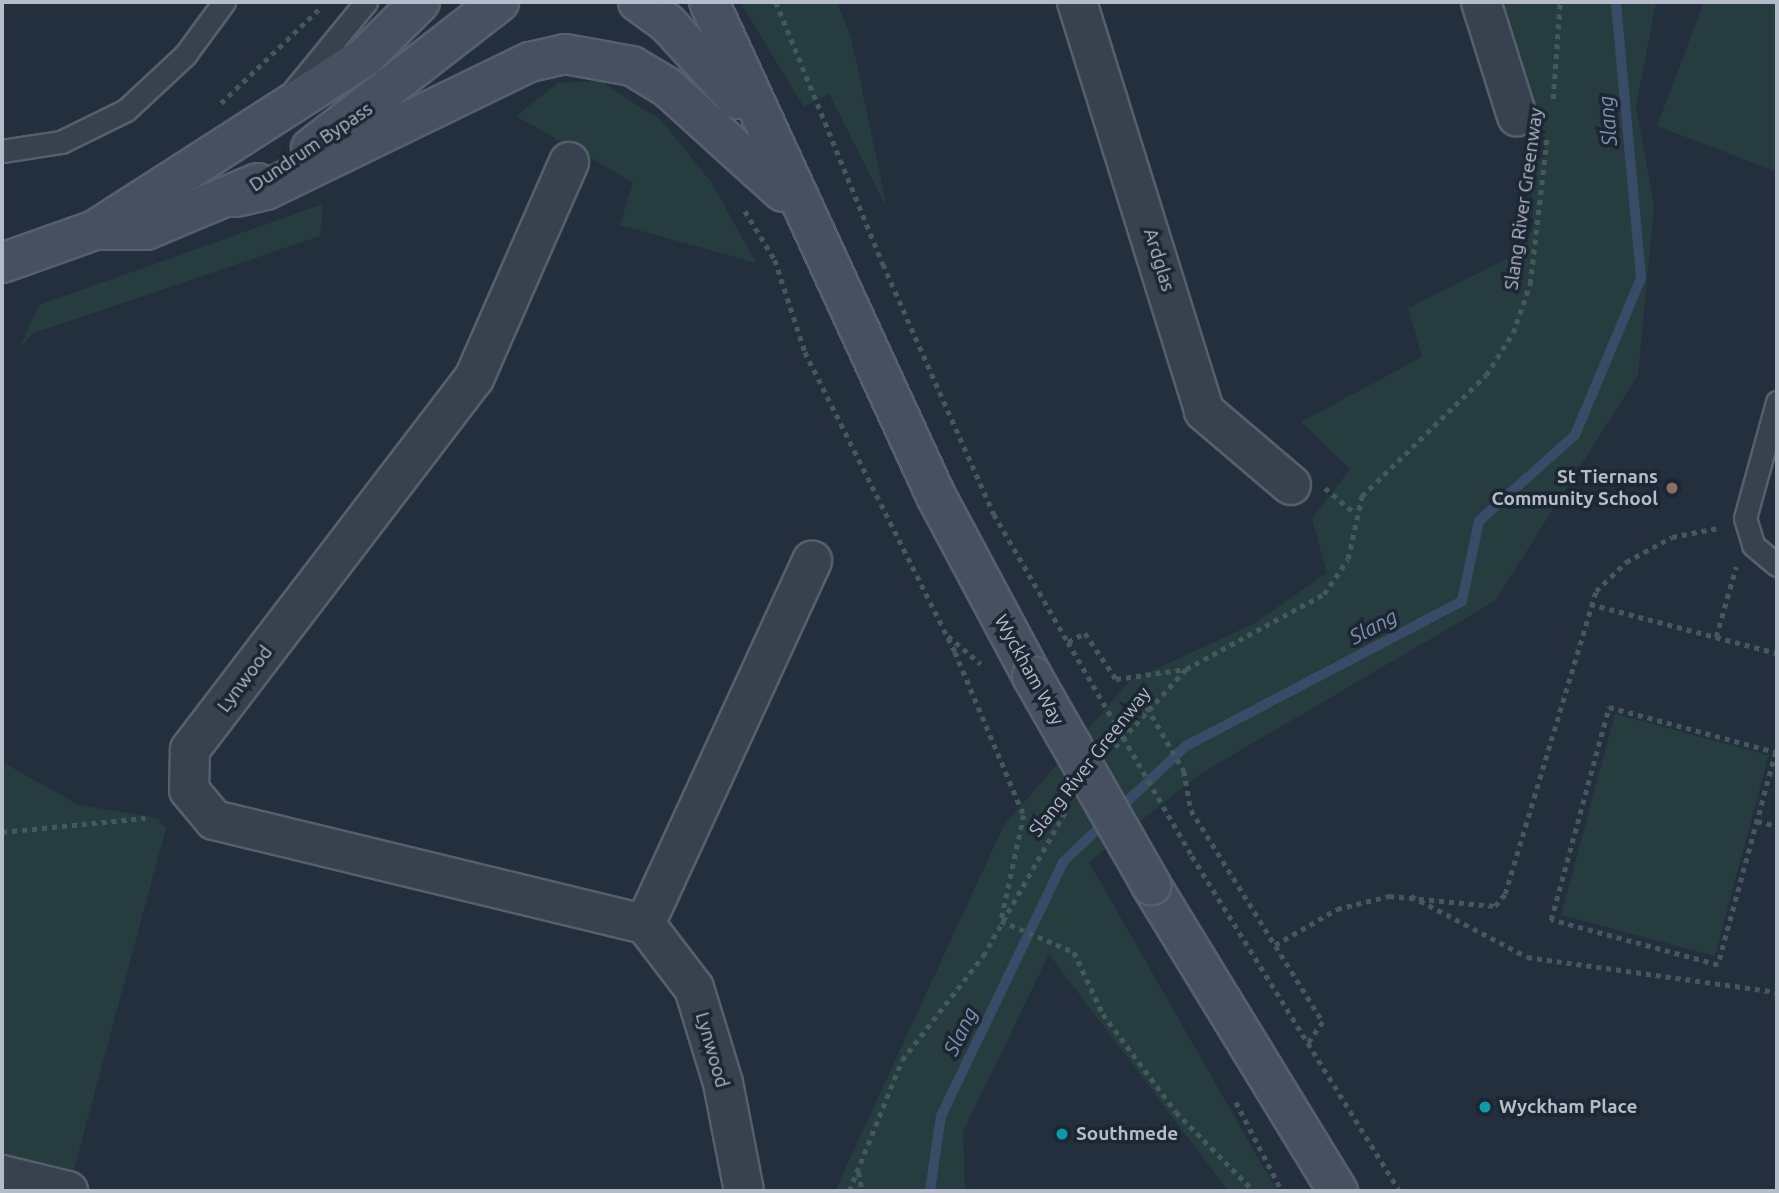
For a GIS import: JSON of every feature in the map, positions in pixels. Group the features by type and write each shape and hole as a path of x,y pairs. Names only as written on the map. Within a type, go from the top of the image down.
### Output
{"main road":[{"name":"Dundrum Bypass","path":"2,263 95,230 366,56 420,2"},
{"name":"Dundrum Bypass","path":"95,230 146,230 236,197 346,126 499,2"},
{"name":"Wyckham Way","path":"638,2 702,57 761,127"},
{"name":"Wyckham Way","path":"709,2 761,127 807,216 936,496 1032,676 1151,885 1338,1191"},
{"path":"236,197 303,174 530,62 565,54 632,66 667,87 807,216"}],"street":[{"name":"Ardglas","path":"1077,2 1205,411 1291,485"},
{"path":"1481,2 1539,118"},
{"name":"Lynwood","path":"569,162 474,378 190,750 185,770 200,810 214,820 645,924 694,988 723,1083 744,1191"},
{"path":"645,924 812,561"},
{"path":"2,1175 68,1191"}],"lane":[{"path":"2,150 61,142 126,110 185,55 224,2"},
{"path":"278,111 366,2"},
{"path":"1777,402 1746,530 1777,565"}],"path":[{"path":"776,2 883,264 994,514 1192,856 1400,1191"},
{"name":"Slang River Greenway","path":"1107,758 1147,707 1186,668 1324,594 1348,559 1362,496 1486,375 1513,332 1530,284 1539,118 1560,2"},
{"path":"217,106 324,4"},
{"path":"737,199 775,260 805,352 945,634 1024,815 1001,921 1051,939 1074,952 1104,1014 1176,1112 1254,1191"},
{"path":"1719,528 1722,539"},
{"path":"1275,945 1337,909 1410,896 1477,907 1495,906 1505,894 1590,604 1626,562 1672,537 1719,528 1746,530"},
{"path":"1716,637 1737,563 1731,556"},
{"path":"1590,604 1777,653"},
{"path":"1068,642 1085,633 1116,679 1186,668"},
{"path":"945,634 987,671"},
{"path":"1147,707 1184,771 1191,810 1323,1022 1307,1045"},
{"path":"1609,707 1776,752 1757,821 1718,965 1551,920 1609,707"},
{"name":"Slang River Greenway","path":"849,1191 902,1060 984,956 1001,921 1075,798"},
{"path":"2,832 145,818"},
{"path":"1757,821 1777,826"},
{"path":"1410,896 1527,957 1777,992"},
{"path":"858,1171 862,1191"}],"green space":[{"path":"740,2 837,2 851,37 887,208 829,94 804,107"},
{"path":"1498,2 1656,2 1636,107 1654,206 1638,375 1495,601 1200,774 1089,862 1277,1191 1228,1191 1049,954 963,1132 965,1191 835,1191 1004,825 1130,681 1253,624 1327,573 1312,519 1350,469 1301,422 1422,357 1408,308 1519,253 1533,228 1531,160 1547,156"},
{"path":"1704,2 1777,2 1777,172 1657,126"},
{"path":"600,81 662,121 712,183 756,263 620,225 633,182 516,116 558,83"},
{"path":"323,204 320,236 34,333 20,347 39,305"},
{"path":"1615,714 1769,755 1715,956 1561,915"},
{"path":"2,762 79,805 157,818 166,828 72,1177 2,1163"}],"waterway":[{"name":"Slang","path":"1118,810 1186,746 1462,601 1479,521 1575,435 1641,278 1616,2"},
{"name":"Slang","path":"930,1191 941,1116 1063,862 1106,821"}],"place":[{"name":"St Tiernans Community School","path":"1672,488"},
{"name":"Wyckham Place","path":"1485,1107"},
{"name":"Southmede","path":"1062,1134"}]}
